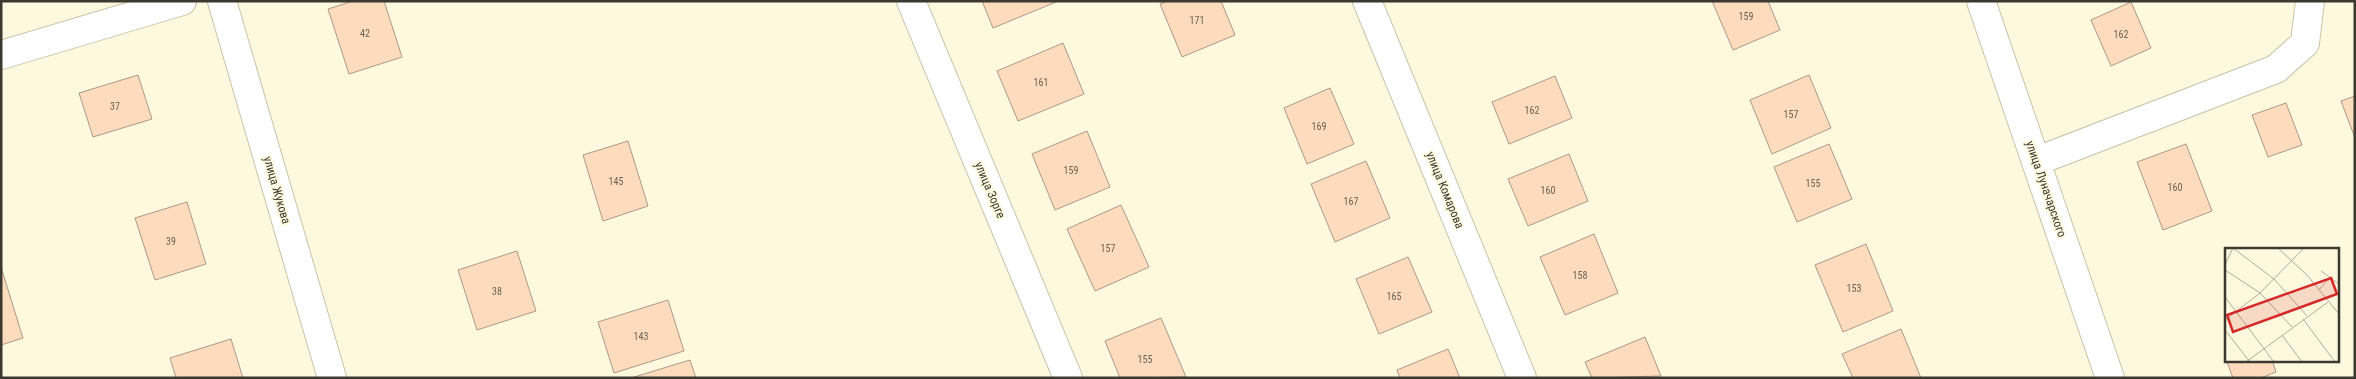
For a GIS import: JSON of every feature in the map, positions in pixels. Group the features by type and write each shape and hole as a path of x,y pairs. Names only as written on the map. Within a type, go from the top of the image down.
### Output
{"street":[{"path":"1,54 182,1"},
{"name":"улица Жукова","path":"222,1 332,378"},
{"name":"улица Зорге","path":"910,1 1068,378"},
{"name":"улица Комарова","path":"1367,1 1522,378"},
{"name":"улица Луначарского","path":"1981,1 2110,378"},
{"path":"2037,161 2276,69 2305,44 2310,1"}],"building":[{"path":"353,1 384,1 402,57 349,74 328,9"},
{"path":"982,1 1055,1 1056,2 993,28"},
{"path":"1168,1 1221,1 1235,35 1182,57 1160,4"},
{"path":"1712,1 1768,1 1780,30 1733,50"},
{"path":"2131,2 2151,48 2111,66 2091,20"},
{"path":"1063,43 1084,94 1018,121 997,71"},
{"path":"138,75 152,119 93,137 79,93"},
{"path":"1809,75 1831,128 1772,154 1750,100"},
{"path":"1555,76 1572,118 1509,144 1492,102"},
{"path":"1330,88 1354,144 1307,164 1284,108"},
{"path":"2355,96 2355,138 2341,101"},
{"path":"2286,103 2302,145 2268,157 2252,115"},
{"path":"1087,131 1110,187 1055,210 1032,154"},
{"path":"628,141 648,206 603,221 583,155"},
{"path":"1829,144 1852,199 1797,222 1774,167"},
{"path":"2186,144 2212,211 2163,230 2137,162"},
{"path":"1569,154 1588,201 1528,226 1508,179"},
{"path":"1366,161 1390,218 1335,242 1311,184"},
{"path":"187,202 206,264 155,280 135,218"},
{"path":"1121,205 1149,267 1095,291 1067,229"},
{"path":"1594,234 1618,293 1565,315 1540,257"},
{"path":"1866,244 1893,311 1843,332 1815,265"},
{"path":"517,251 536,311 477,330 458,270"},
{"path":"1408,257 1432,312 1379,334 1356,279"},
{"path":"1,267 23,338 1,345"},
{"path":"668,300 684,351 614,373 598,322"},
{"path":"1161,318 1186,377 1120,378 1105,341"},
{"path":"1901,329 1921,378 1853,378 1842,354"},
{"path":"1645,337 1661,376 1592,378 1585,362"},
{"path":"231,339 243,378 176,378 170,358"},
{"path":"1448,349 1460,378 1400,378 1397,370"},
{"path":"690,360 696,378 631,378"},
{"path":"2227,362 2273,362 2276,372 2261,378 2233,378"}]}
